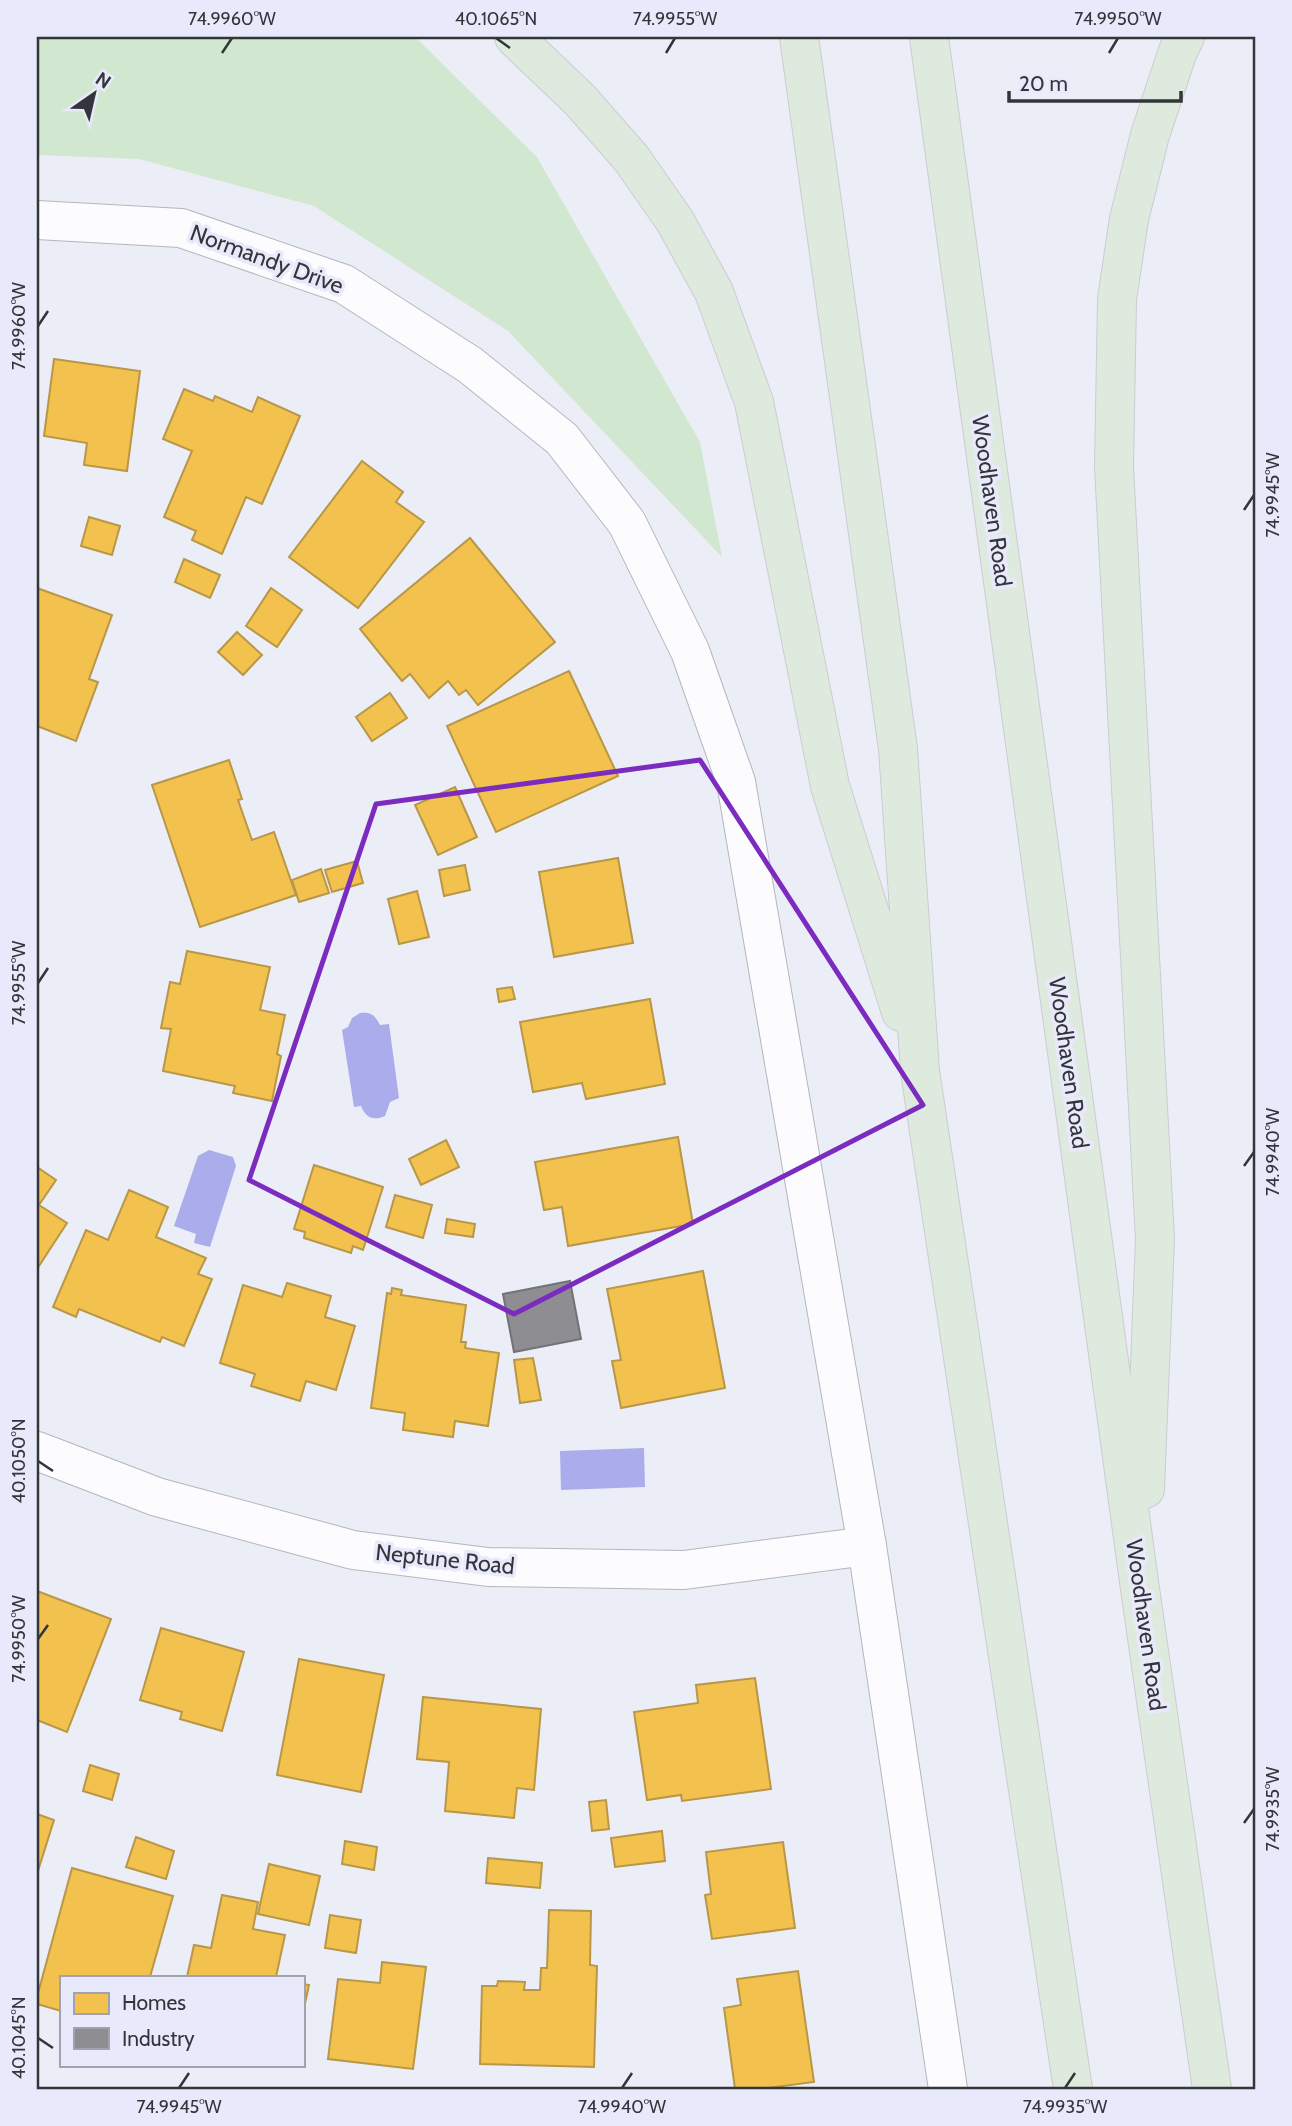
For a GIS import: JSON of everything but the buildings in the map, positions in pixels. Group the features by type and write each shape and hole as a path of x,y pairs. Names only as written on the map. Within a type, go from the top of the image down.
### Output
{"highway":[{"path":"513,37 580,100 631,158 675,220 714,292 754,402 830,786 920,1071"},
{"path":"799,37 898,748 920,1071 1073,2089"},
{"name":"Woodhaven Road","path":"929,37 1140,1589 1212,2089"},
{"path":"1140,1589 1156,1239 1114,467 1117,299 1129,219 1150,135 1185,37"}],"street":[{"name":"Normandy Drive","path":"37,220 181,228 344,285 470,365 562,439 627,523 690,650 736,782 867,1546"},
{"name":"Neptune Road","path":"37,1451 157,1497 353,1549 488,1567 684,1570 867,1546"},
{"path":"867,1546 948,2089"}],"highlighted area":[{"path":"700,760 923,1105 514,1314 249,1180 376,804"}],"green space":[{"path":"37,37 415,37 537,157 700,442 722,557 508,331 314,206 139,159 37,155"}],"water":[{"path":"360,1013 372,1015 380,1025 389,1024 399,1098 390,1102 385,1116 377,1118 368,1116 361,1106 354,1107 342,1030"},
{"path":"209,1150 233,1157 236,1166 210,1247 194,1243 196,1234 174,1226 198,1156"},
{"path":"644,1448 645,1487 561,1490 560,1451"}]}
